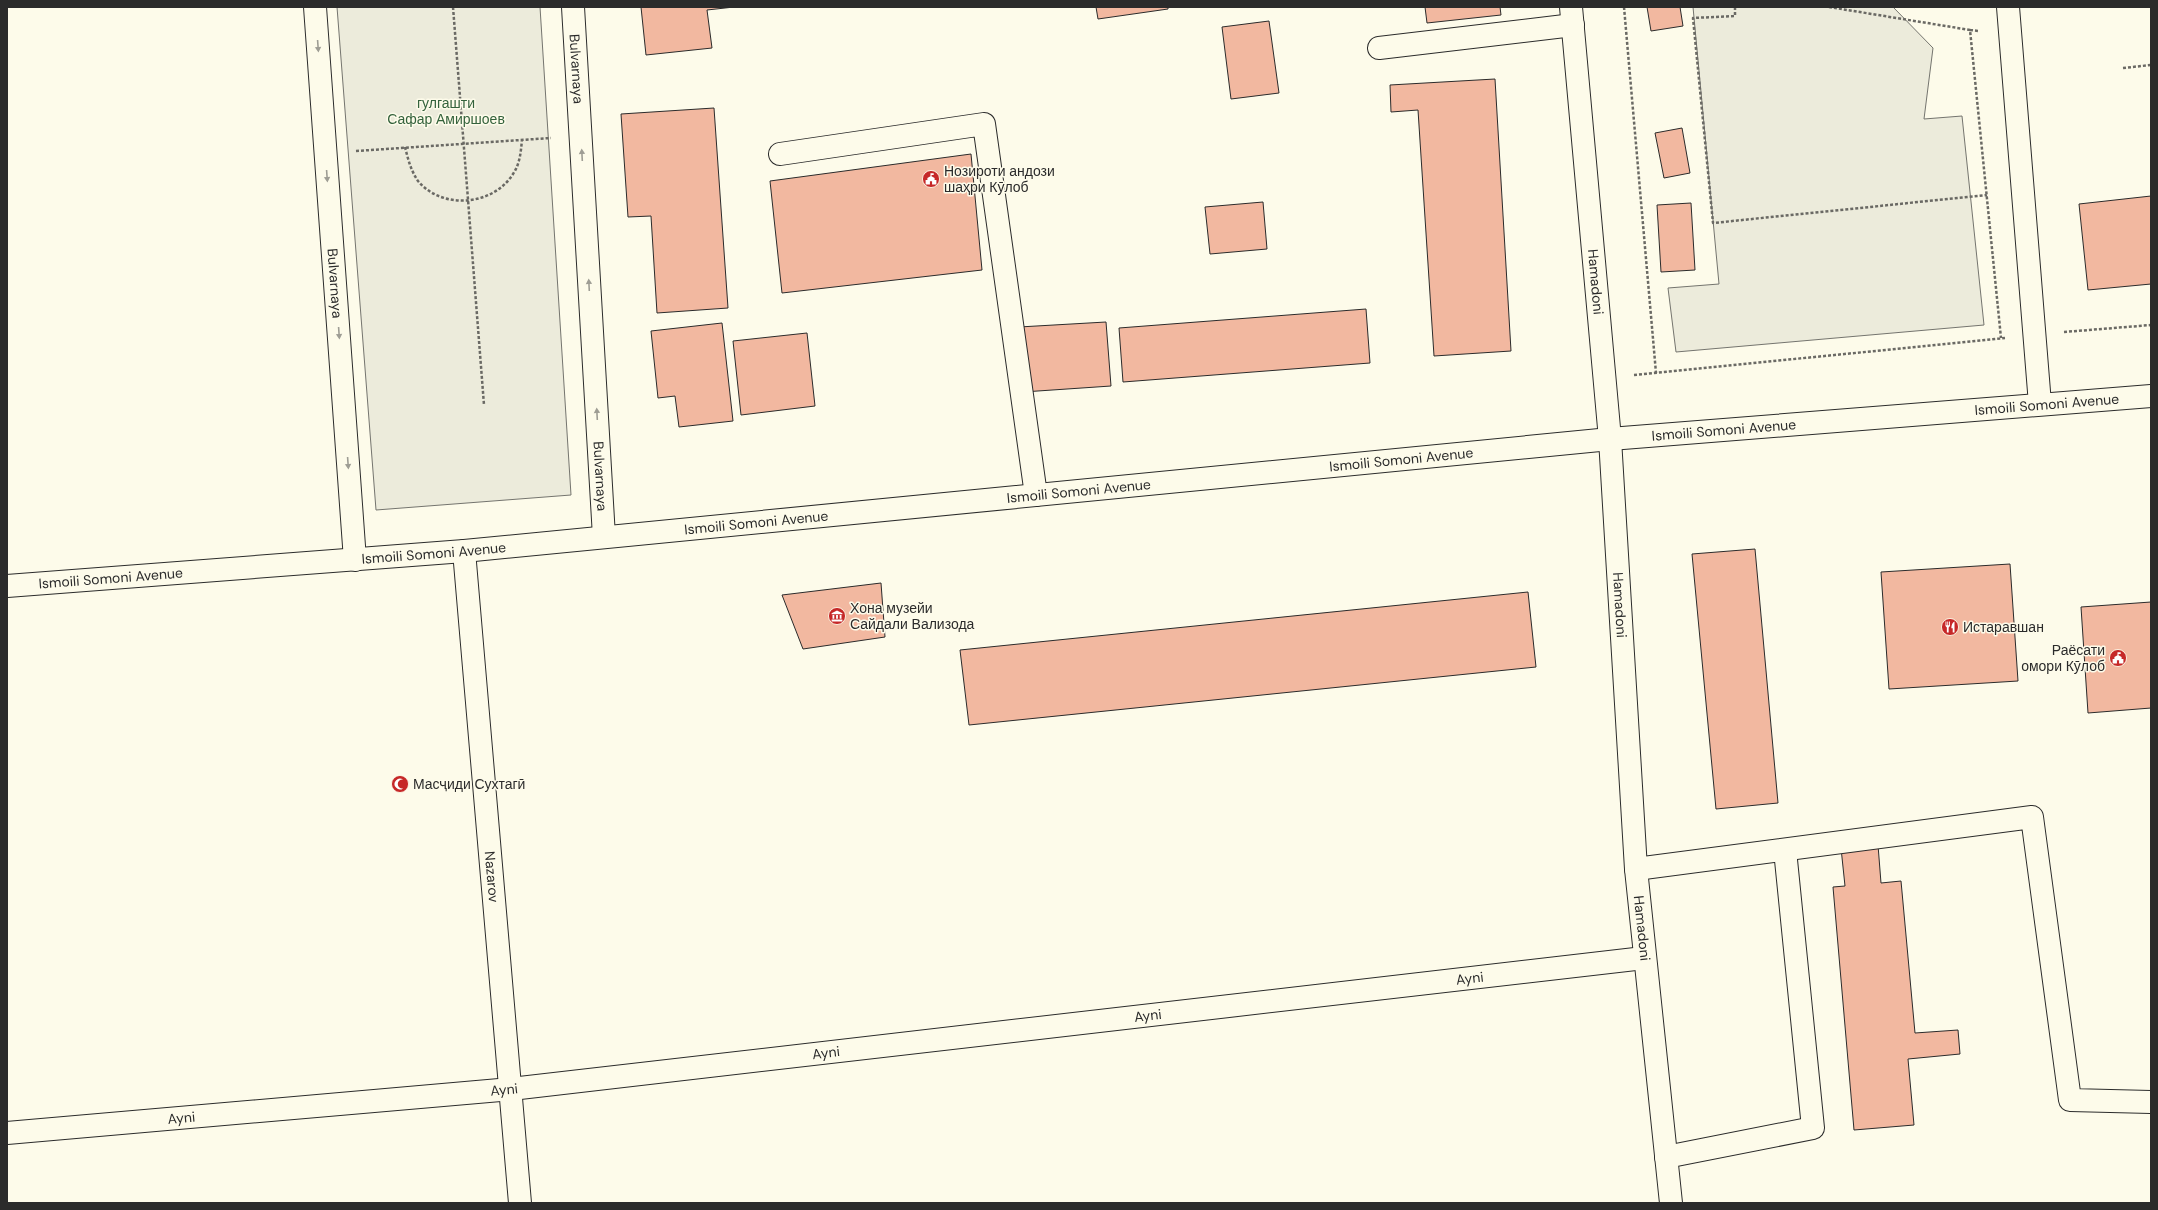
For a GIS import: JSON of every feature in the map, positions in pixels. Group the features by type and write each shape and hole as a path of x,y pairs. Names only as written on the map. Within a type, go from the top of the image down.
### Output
{"street":[{"name":"Bulvarnaya","path":"315,7 355,560"},
{"name":"Bulvarnaya","path":"573,7 604,537"},
{"path":"2008,7 2040,404"},
{"path":"1379,48 1572,16"},
{"name":"Hamadoni","path":"1572,16 1603,377 1610,439 1636,869 1644,958 1671,1203"},
{"path":"780,154 984,124 1036,495"},
{"name":"Ismoili Somoni Avenue","path":"7,586 464,551 1610,439 2151,396"},
{"name":"Nazarov","path":"464,551 520,1203"},
{"path":"1636,869 2032,817 2070,1100 2151,1102"},
{"path":"1666,1157 1813,1128 1785,850"},
{"name":"Ayni","path":"7,1133 511,1088 1644,958"}],"path":[{"path":"453,7 484,405"},
{"path":"1624,7 1656,373"},
{"path":"1735,7 1735,16 1693,18 1713,223 1987,195"},
{"path":"1829,7 1970,30 2001,338"},
{"path":"2122,68 2151,65"},
{"path":"326,154 522,139 581,137"},
{"path":"405,147 409,164 418,180 432,193 449,200 468,201 485,197 501,188 509,179 520,158 522,139"},
{"path":"1603,377 2001,338 2151,325"}],"green space":[{"name":"гулгашти Сафар Амиршоев","path":"337,7 540,7 571,495 376,510"},
{"path":"1693,7 1893,7 1933,48 1924,119 1962,116 1984,325 1676,352 1668,288 1719,284"}],"building":[{"path":"641,7 734,7 707,10 712,48 646,55"},
{"path":"1096,7 1168,7 1168,9 1098,19"},
{"path":"1425,7 1500,7 1501,15 1427,23"},
{"path":"1647,7 1680,7 1683,26 1651,31"},
{"path":"1269,21 1279,93 1231,99 1222,27"},
{"path":"1495,79 1511,351 1434,356 1418,110 1391,112 1390,85"},
{"path":"714,108 728,308 657,313 651,216 628,217 621,114"},
{"path":"1682,128 1690,173 1664,178 1655,133"},
{"path":"971,154 982,270 782,293 770,181"},
{"path":"2151,196 2151,284 2088,290 2079,204"},
{"path":"1263,202 1267,249 1210,254 1205,207"},
{"path":"1691,203 1695,270 1661,272 1657,205"},
{"path":"1366,309 1370,363 1123,382 1119,328"},
{"path":"1106,322 1111,386 1023,392 1019,327"},
{"path":"722,323 733,421 679,427 675,396 658,398 651,331"},
{"path":"807,333 815,406 741,415 733,341"},
{"path":"1755,549 1778,803 1716,809 1692,554"},
{"name":"Истаравшан","path":"2010,564 2018,681 1889,689 1881,572"},
{"name":"Хона музейи Сайдали Вализода","path":"881,583 885,637 803,649 782,595"},
{"path":"1528,592 1536,667 969,725 960,650"},
{"name":"Раёсати омори Кӯлоб","path":"2151,602 2151,708 2088,713 2081,607"},
{"path":"1878,845 1881,883 1901,881 1915,1033 1958,1030 1960,1054 1908,1059 1914,1125 1854,1130 1833,887 1845,886 1841,848"}],"place":[{"name":"Нозироти андози шаҳри Кӯлоб","path":"931,179"},
{"name":"Хона музейи Сайдали Вализода","path":"837,616"},
{"name":"Истаравшан","path":"1950,627"},
{"name":"Раёсати омори Кӯлоб","path":"2118,658"},
{"name":"Масҷиди Сухтагӣ","path":"400,784"}]}
